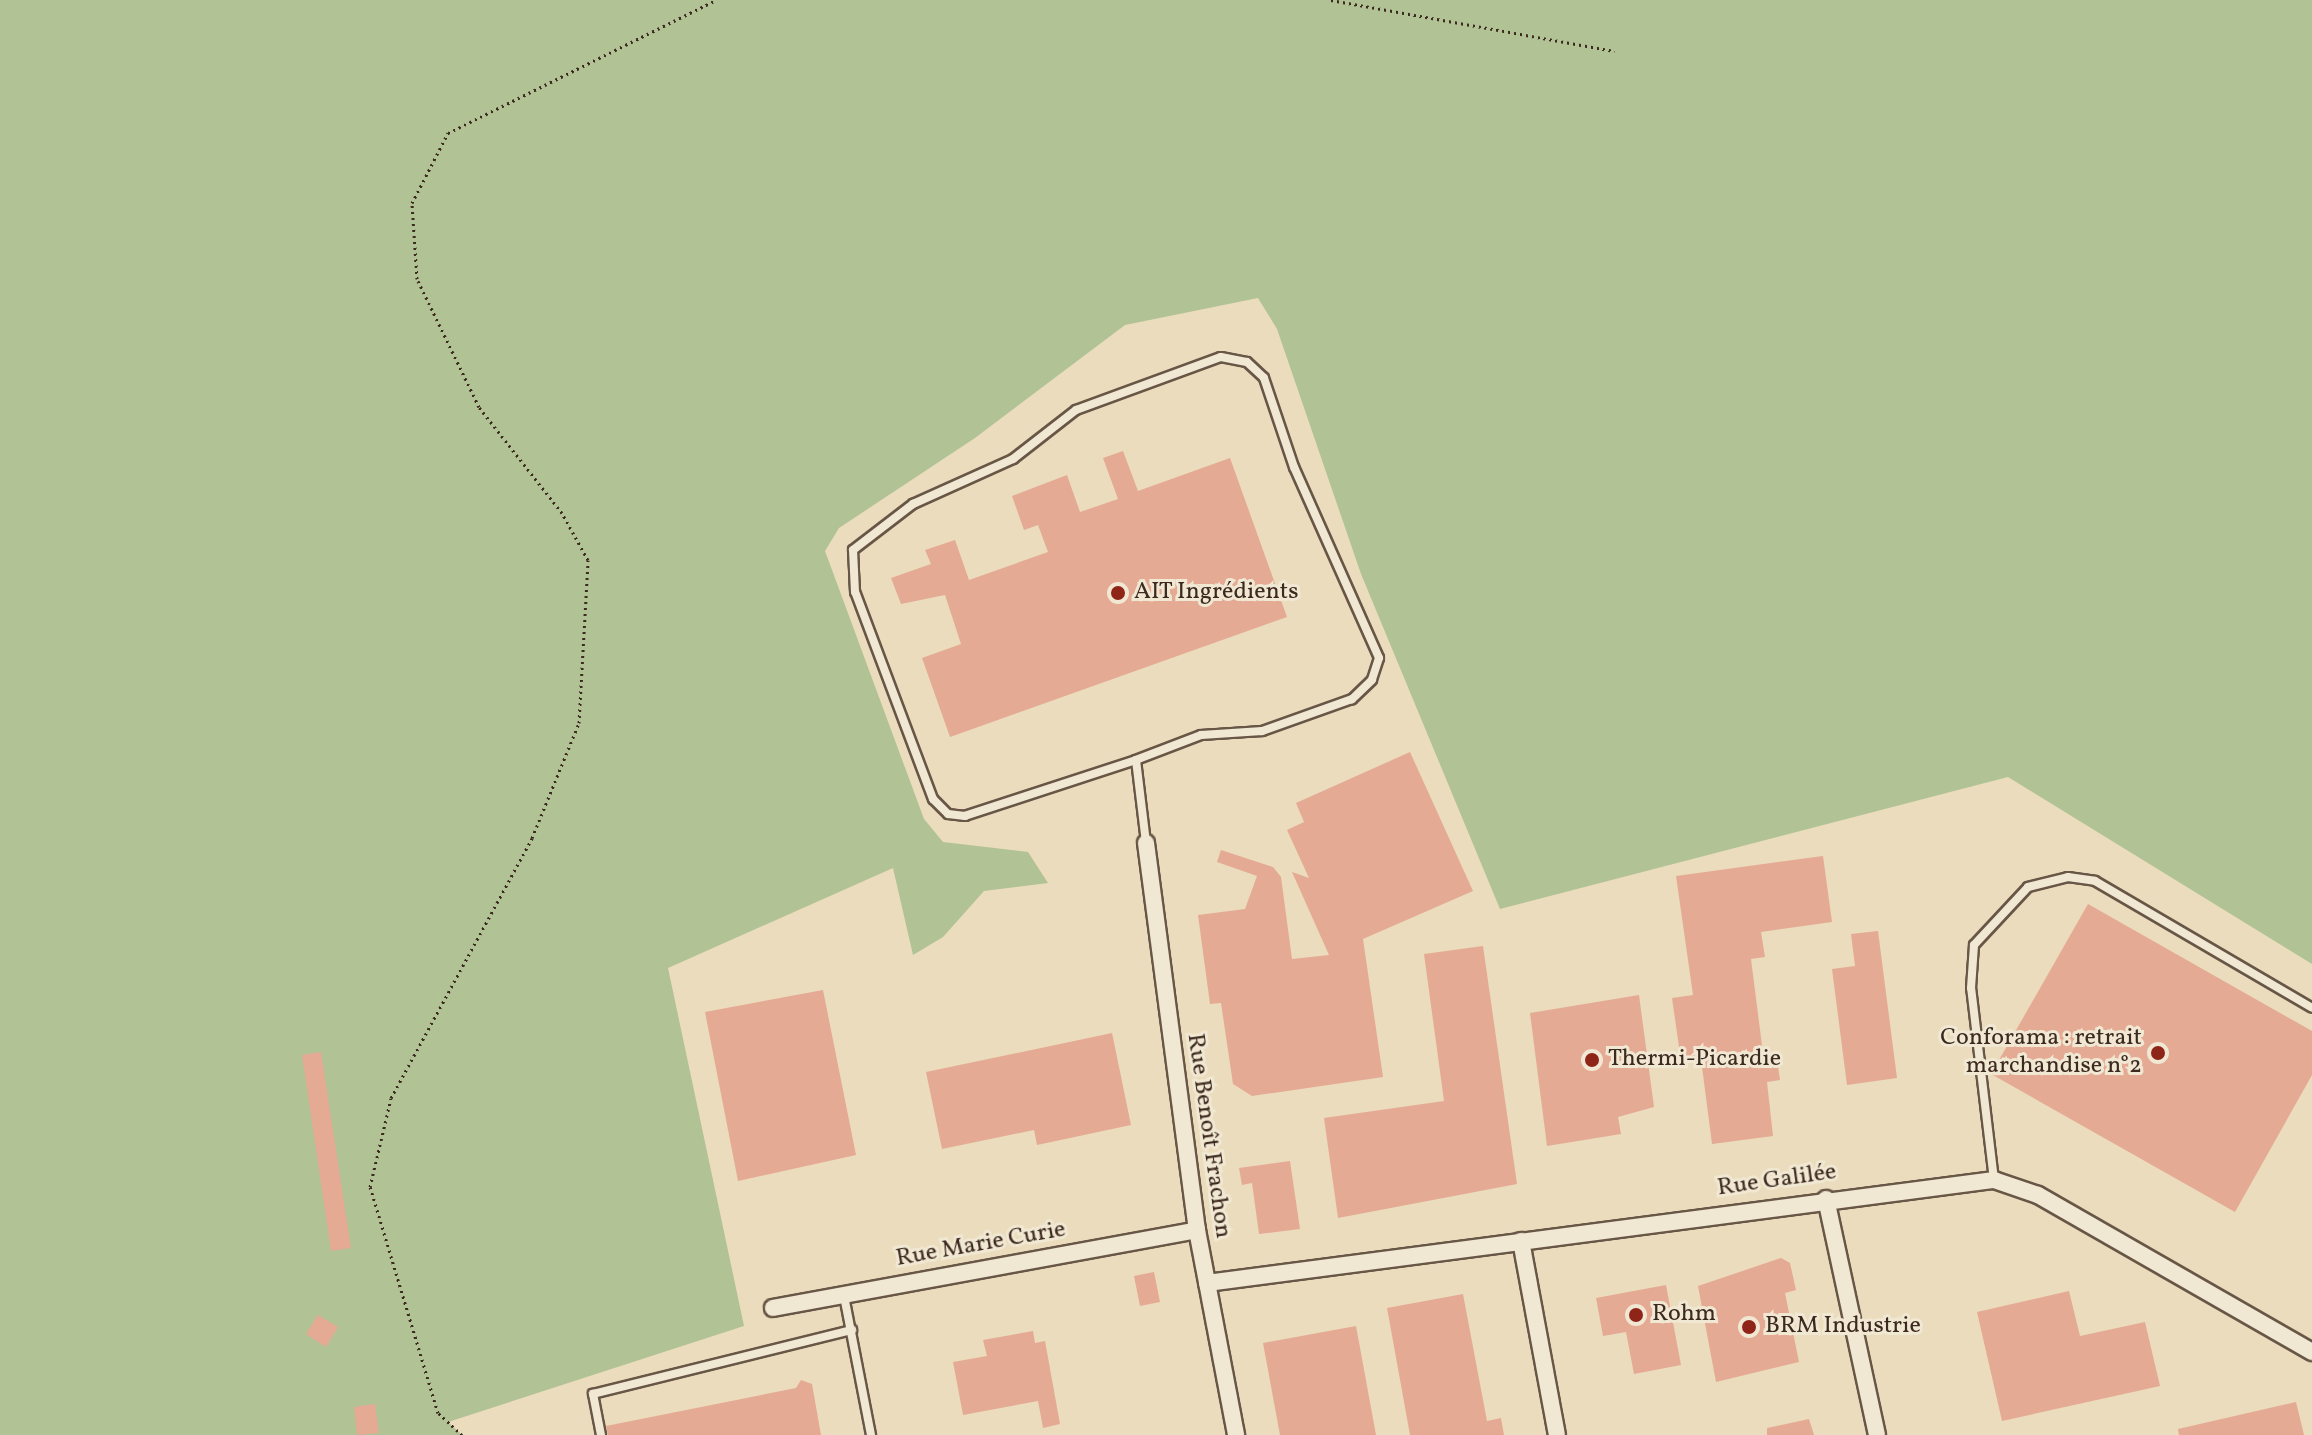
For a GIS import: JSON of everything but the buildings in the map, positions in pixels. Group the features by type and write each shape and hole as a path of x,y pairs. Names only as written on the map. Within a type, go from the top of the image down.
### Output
{"street":[{"name":"Rue Benoît Frachon","path":"1146,843 1197,1230 1236,1435"},
{"name":"Rue Galilée","path":"1207,1283 1826,1199 1994,1180 2038,1195 2312,1352"},
{"path":"1826,1199 1877,1435"},
{"name":"Rue Marie Curie","path":"773,1308 1197,1230"},
{"path":"1521,1241 1557,1435"}],"lane":[{"path":"1221,357 1247,362 1264,378 1294,467 1379,658 1372,680 1352,699 1262,731 1201,735 1136,760 965,816 948,814 933,799 855,592 853,550 913,504 1013,459 1076,410 1221,357"},
{"path":"1136,760 1146,843"},
{"path":"1994,1180 1971,988 1974,945 2028,887 2068,877 2095,881 2312,1008"},
{"path":"844,1295 871,1435"},
{"path":"601,1435 593,1394 852,1330"}],"path":[{"path":"462,1435 438,1413 370,1187 391,1098 532,838 579,723 588,560 562,513 479,407 417,279 412,203 448,133 716,0"},
{"path":"1331,0 1614,51"}],"green space":[{"path":"0,0 2312,0 2312,964 2008,777 1500,909 1361,574 1277,329 1258,298 1125,325 975,438 839,528 825,551 924,819 943,842 1028,852 1048,883 984,891 943,937 913,955 893,868 668,968 744,1326 448,1422 462,1435 0,1435"}],"place":[{"name":"AIT Ingrédients","path":"1118,593"},
{"name":"Conforama : retrait marchandise n°2","path":"2158,1053"},
{"name":"Thermi-Picardie","path":"1592,1060"},
{"name":"Rohm","path":"1636,1315"},
{"name":"BRM Industrie","path":"1749,1327"}]}
